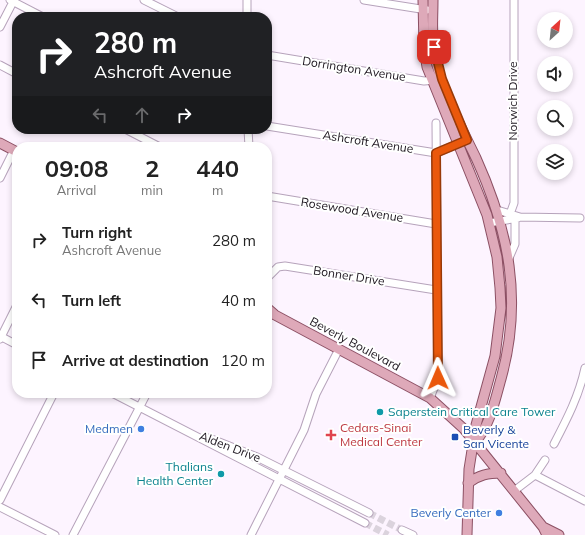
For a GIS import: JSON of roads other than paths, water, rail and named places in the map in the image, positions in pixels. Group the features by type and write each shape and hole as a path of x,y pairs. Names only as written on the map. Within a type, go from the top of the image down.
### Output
{"main road":[{"path":"433,0 434,47 442,79 497,210 509,258 512,295 508,345 496,398 483,434 475,442"},
{"path":"423,5 425,58 432,82 489,222 497,257 501,308 495,356 476,425 475,442 468,483 468,535"},
{"path":"0,143 12,149"},
{"name":"Beverly Boulevard","path":"272,312 430,398 460,425 475,442 545,531 559,535"},
{"path":"468,483 478,476 491,473 501,474"}],"street":[{"path":"144,0 168,12"},
{"path":"247,0 247,12"},
{"path":"364,0 423,5 433,10"},
{"name":"Norwich Drive","path":"509,258 515,244 514,0"},
{"path":"0,27 12,1 33,12"},
{"name":"Dorrington Avenue","path":"272,56 432,82 442,79"},
{"path":"0,65 12,71"},
{"path":"430,398 438,378 436,290 436,123"},
{"name":"Ashcroft Avenue","path":"272,127 436,153"},
{"path":"135,134 150,142"},
{"path":"436,153 467,140"},
{"path":"0,178 12,156"},
{"name":"Rosewood Avenue","path":"272,197 436,224"},
{"name":"Norwich Drive","path":"514,203 515,217"},
{"path":"497,210 515,217"},
{"path":"489,222 515,217 584,218"},
{"name":"Bonner Drive","path":"272,273 278,267 285,266 436,290"},
{"path":"12,314 0,337 12,343"},
{"path":"251,535 304,430 322,381 339,349"},
{"path":"554,444 578,394 585,368"},
{"path":"0,500 51,398"},
{"name":"Alden Drive","path":"122,398 365,523"},
{"path":"73,535 144,398"},
{"name":"Alden Drive","path":"175,426 257,457 284,469 369,513"},
{"path":"514,491 535,475 545,460"},
{"path":"535,475 585,501"},
{"path":"325,502 343,505 345,500"},
{"path":"0,507 55,535"},
{"path":"402,530 413,535"}],"tunnel":[{"path":"369,513 402,530"},
{"path":"365,523 388,535"}],"place":[{"name":"Saperstein Critical Care Tower","path":"380,412"},
{"name":"Medmen","path":"141,429"},
{"name":"Cedars-Sinai Medical Center","path":"331,435"},
{"name":"Beverly & San Vicente","path":"455,437"},
{"name":"Thalians Health Center","path":"221,474"},
{"name":"Beverly Center","path":"499,513"}]}
